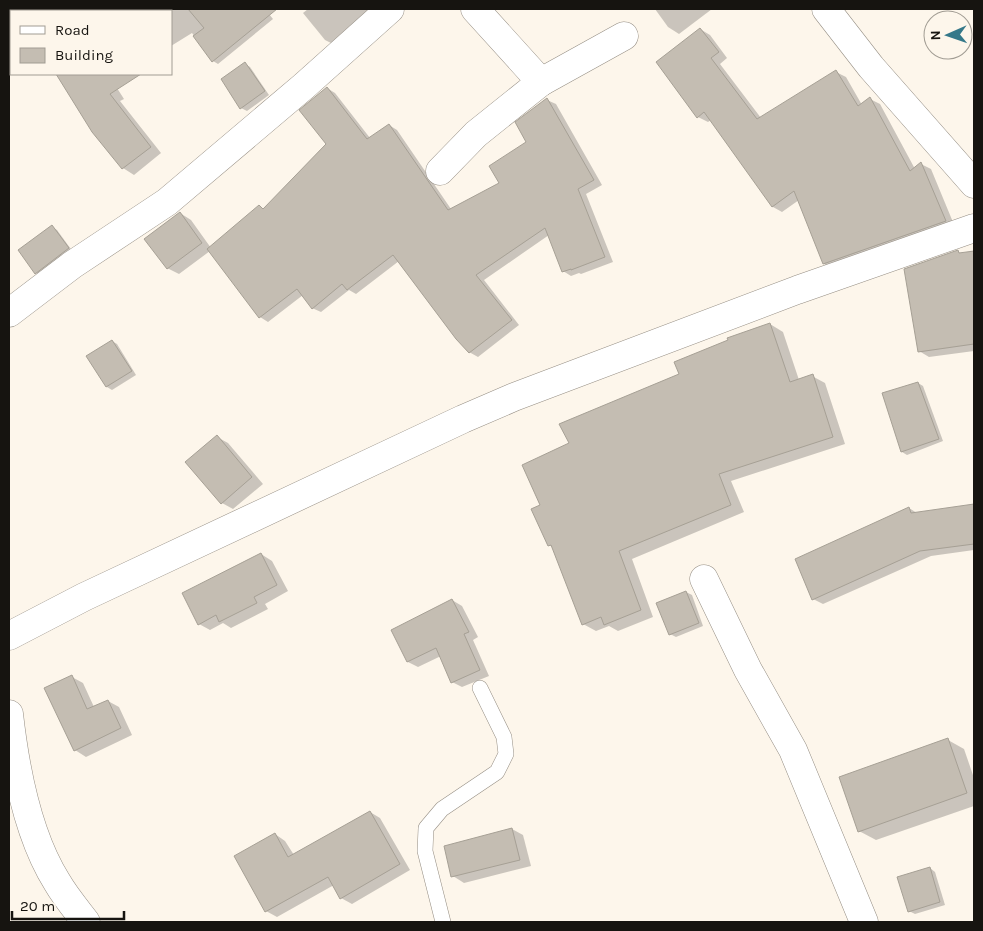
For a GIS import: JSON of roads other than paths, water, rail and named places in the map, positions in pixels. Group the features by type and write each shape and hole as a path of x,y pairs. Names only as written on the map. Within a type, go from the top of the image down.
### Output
{"street":[{"path":"9,313 72,265 167,202 304,86 390,9"},
{"path":"475,9 541,82"},
{"path":"826,9 872,67 974,184"},
{"path":"440,171 476,134 541,82 624,36"},
{"path":"9,636 84,597 514,397 796,290 974,228"},
{"path":"704,579 748,670 793,750 864,922"},
{"path":"9,714 21,791 37,839 56,881 86,922"}],"lane":[{"path":"443,922 425,851 426,828 442,809 497,772 506,754 504,737 480,688"}]}
